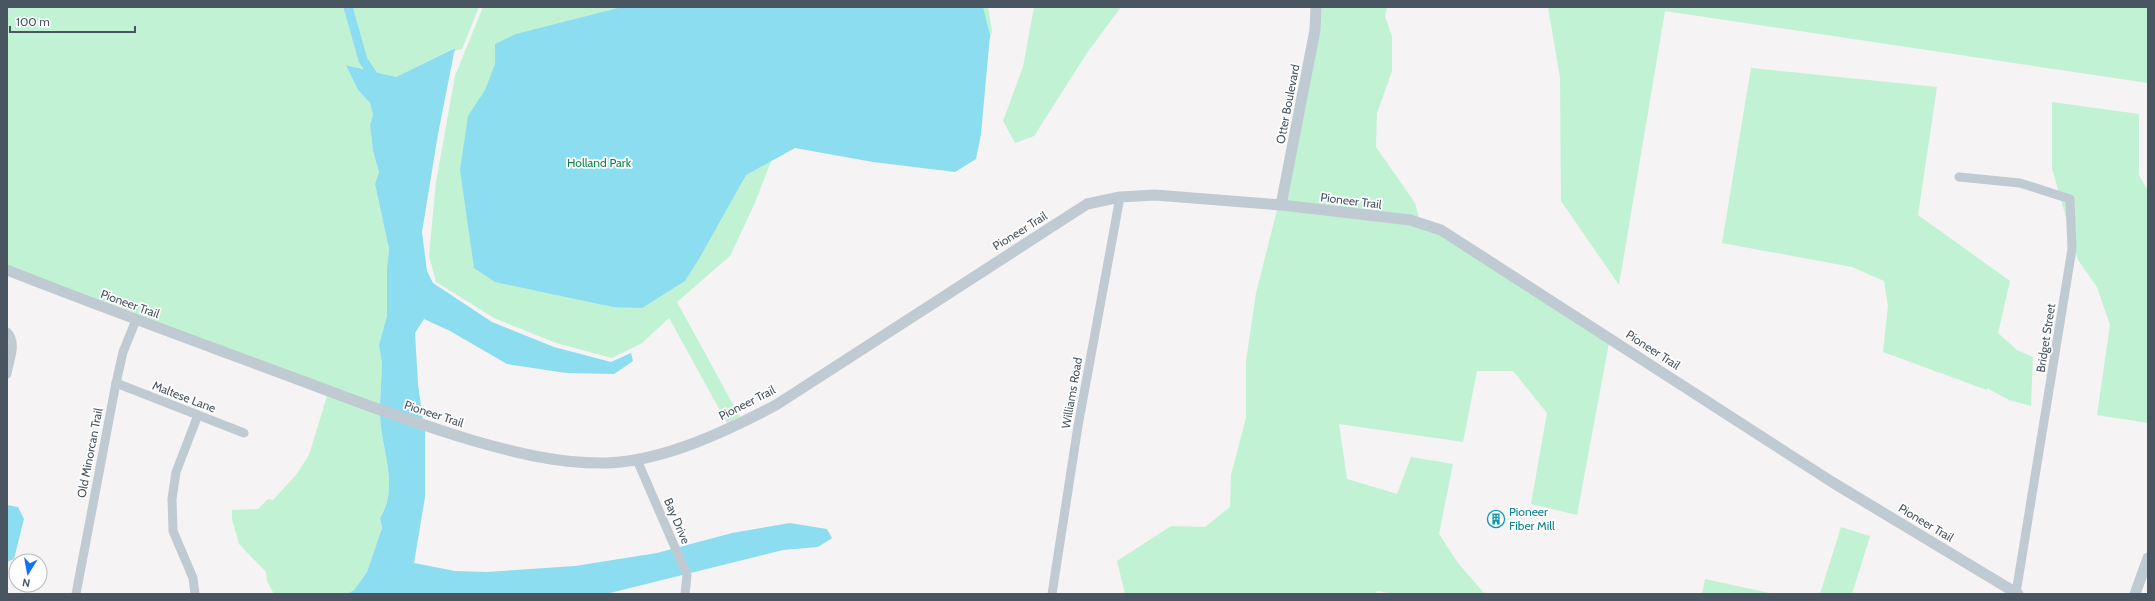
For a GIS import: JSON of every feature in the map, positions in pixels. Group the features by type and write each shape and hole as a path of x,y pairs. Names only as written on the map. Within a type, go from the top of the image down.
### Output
{"street":[{"name":"Otter Boulevard","path":"1281,205 1315,30 1316,7"},
{"name":"Bridget Street","path":"1959,177 2020,183 2070,198 2072,249 2017,593"},
{"name":"Pioneer Trail","path":"7,270 136,320 426,427 538,458 568,462 608,462 637,460 708,437 748,420 776,404 1087,204 1120,197 1155,195 1281,205 1410,220 1441,230 1832,482 2017,593"},
{"name":"Williams Road","path":"1052,594 1078,426 1120,197"},
{"name":"Old Minorcan Trail","path":"76,594 116,383 123,352 136,320"},
{"path":"7,332 13,343 7,374"},
{"name":"Maltese Lane","path":"116,383 244,433"},
{"path":"195,594 193,578 173,531 172,499 176,472 198,415"},
{"name":"Bay Drive","path":"637,460 687,575 686,594"},
{"path":"2135,594 2148,558"}],"green space":[{"path":"7,7 479,7 462,49 454,51 454,48 396,77 347,65 358,90 370,103 373,115 370,125 373,151 379,172 375,184 389,249 387,268 387,316 379,345 382,363 380,405 7,265"},
{"name":"Holland Park","path":"483,7 988,7 992,31 959,157 783,131 754,205 730,256 677,302 740,417 727,423 669,318 642,343 612,358 556,343 494,318 436,282 429,256 436,182 455,76"},
{"path":"1034,7 1121,7 1087,53 1034,136 1015,143 1003,121 1023,67"},
{"path":"1320,7 1387,7 1385,16 1392,37 1392,71 1377,113 1376,147 1415,203 1419,218 1286,201"},
{"path":"1548,7 2148,7 2148,83 1665,11 1619,285 1561,201 1560,78"},
{"path":"1751,68 1937,87 1918,215 2010,281 1998,333 2017,350 2033,357 2031,406 2009,400 1987,388 1987,390 1883,352 1888,306 1884,281 1852,267 1722,243"},
{"path":"2052,102 2139,114 2139,175 2148,191 2148,423 2097,415 2110,325 2097,287 2078,260 2052,168"},
{"path":"1277,210 1409,225 1439,234 1609,343 1577,515 1531,504 1547,413 1513,371 1477,371 1463,442 1339,424 1347,479 1397,494 1411,457 1453,464 1439,534 1458,563 1484,593 1395,594 1377,591 1376,594 1125,594 1117,561 1171,526 1205,527 1230,507 1231,475 1246,418 1246,361 1256,293"},
{"path":"327,396 380,415 389,481 389,493 386,506 380,518 382,528 367,572 354,590 347,594 274,594 267,581 266,572 239,544 232,519 232,510 258,509 268,499 273,500 296,475 309,455"},
{"path":"1841,527 1870,536 1852,594 1820,594"},
{"path":"1705,579 1774,594 1702,594"}],"water":[{"name":"Holland Park","path":"622,7 983,7 990,35 981,134 976,159 955,172 873,162 795,148 746,175 685,281 642,308 613,307 495,282 474,268 460,170 468,116 485,90 495,64 495,44 516,34"},
{"path":"455,48 438,134 422,232 427,271 433,283 492,322 554,347 611,362 631,353 633,361 614,374 566,373 507,364 450,331 424,319 415,333 418,384 423,421 380,405 382,363 379,345 387,316 387,268 389,249 375,184 379,172 373,151 370,125 373,115 370,103 358,90 346,65 396,77"},
{"path":"380,415 425,431 425,497 414,563 455,571 487,572 575,566 657,553 732,533 790,523 827,529 832,538 818,547 783,550 606,594 347,594 354,590 367,572 382,528 380,518 386,506 389,493 388,468"},
{"path":"7,505 18,507 24,519 16,553 8,553 7,562"}],"waterway":[{"path":"348,7 363,60 377,81"}],"place":[{"name":"Pioneer Fiber Mill","path":"1496,519"}]}
